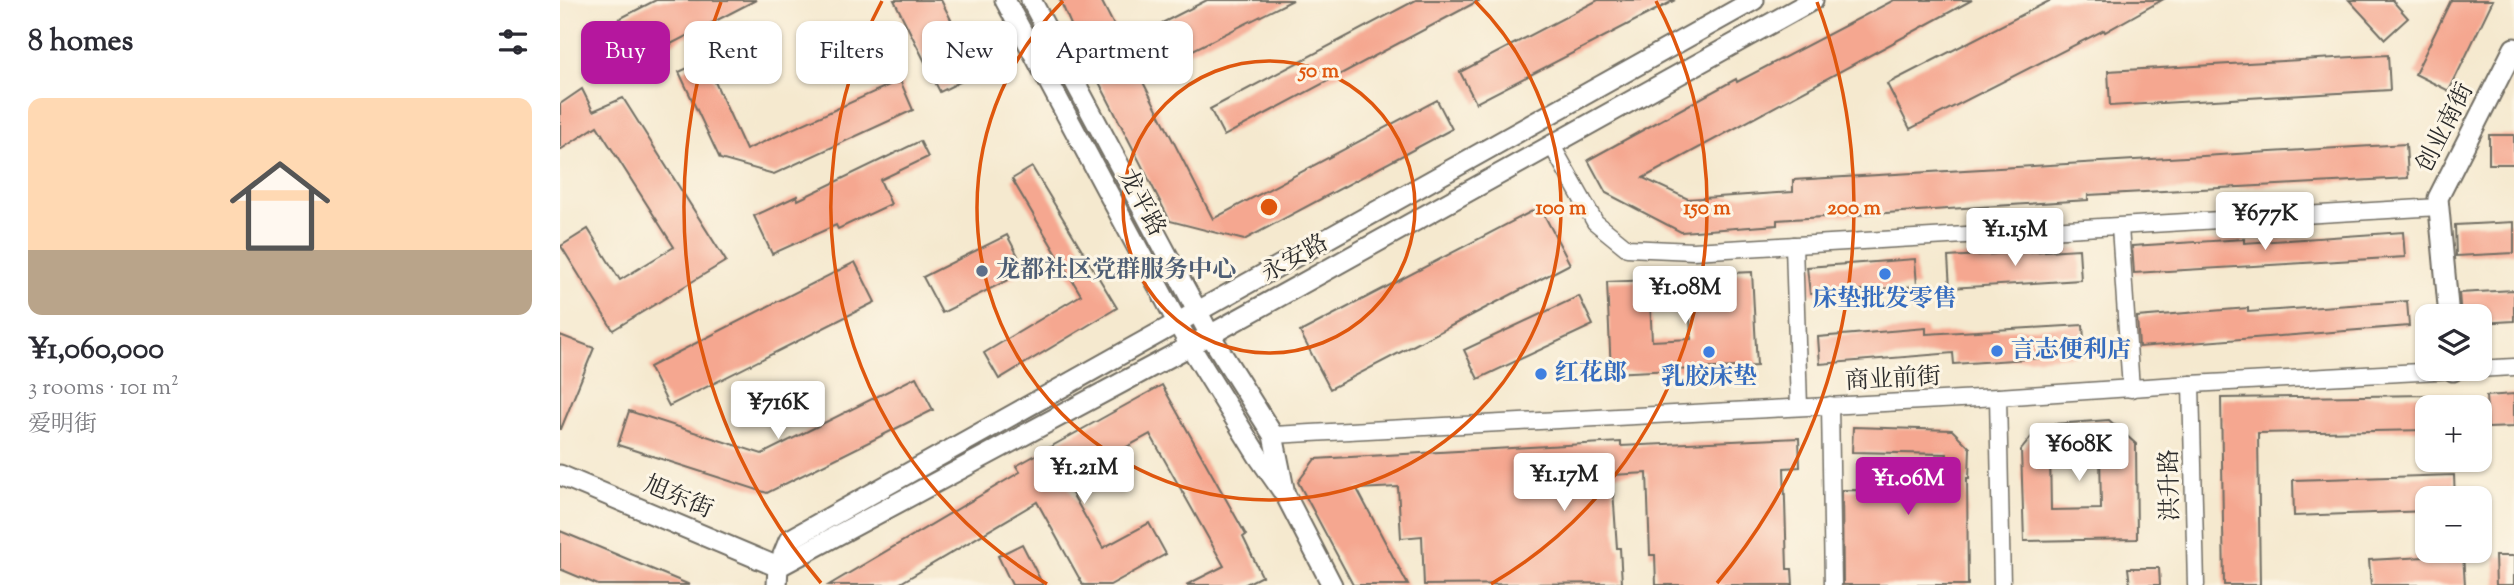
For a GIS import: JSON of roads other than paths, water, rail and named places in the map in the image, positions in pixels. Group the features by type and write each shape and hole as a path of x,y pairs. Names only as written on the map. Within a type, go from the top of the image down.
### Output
{"street":[{"name":"龙平路","path":"1005,0 1190,346 1286,496 1332,585"},
{"name":"龙平路","path":"1031,0 1210,335 1273,435 1286,496"},
{"path":"777,576 789,540 1754,0"},
{"name":"永安路","path":"777,576 1808,1"},
{"name":"创业南街","path":"2448,304 2438,198 2514,48"},
{"path":"1552,144 1595,222 1627,248 1693,251 2439,207"},
{"path":"2120,226 2130,389"},
{"path":"1794,245 1799,407"},
{"name":"商业前街","path":"2492,368 2514,367"},
{"name":"商业前街","path":"1273,435 2415,372"},
{"name":"洪升路","path":"2191,384 2196,585"},
{"path":"1998,397 2002,585"},
{"path":"1830,405 1833,585"},
{"name":"旭东街","path":"560,475 777,576"}],"place":[{"name":"龙都社区党群服务中心","path":"982,271"},
{"name":"床垫批发零售","path":"1885,274"},
{"name":"言志便利店","path":"1997,351"},
{"name":"乳胶床垫","path":"1709,352"},
{"name":"红花郎","path":"1541,374"}]}
